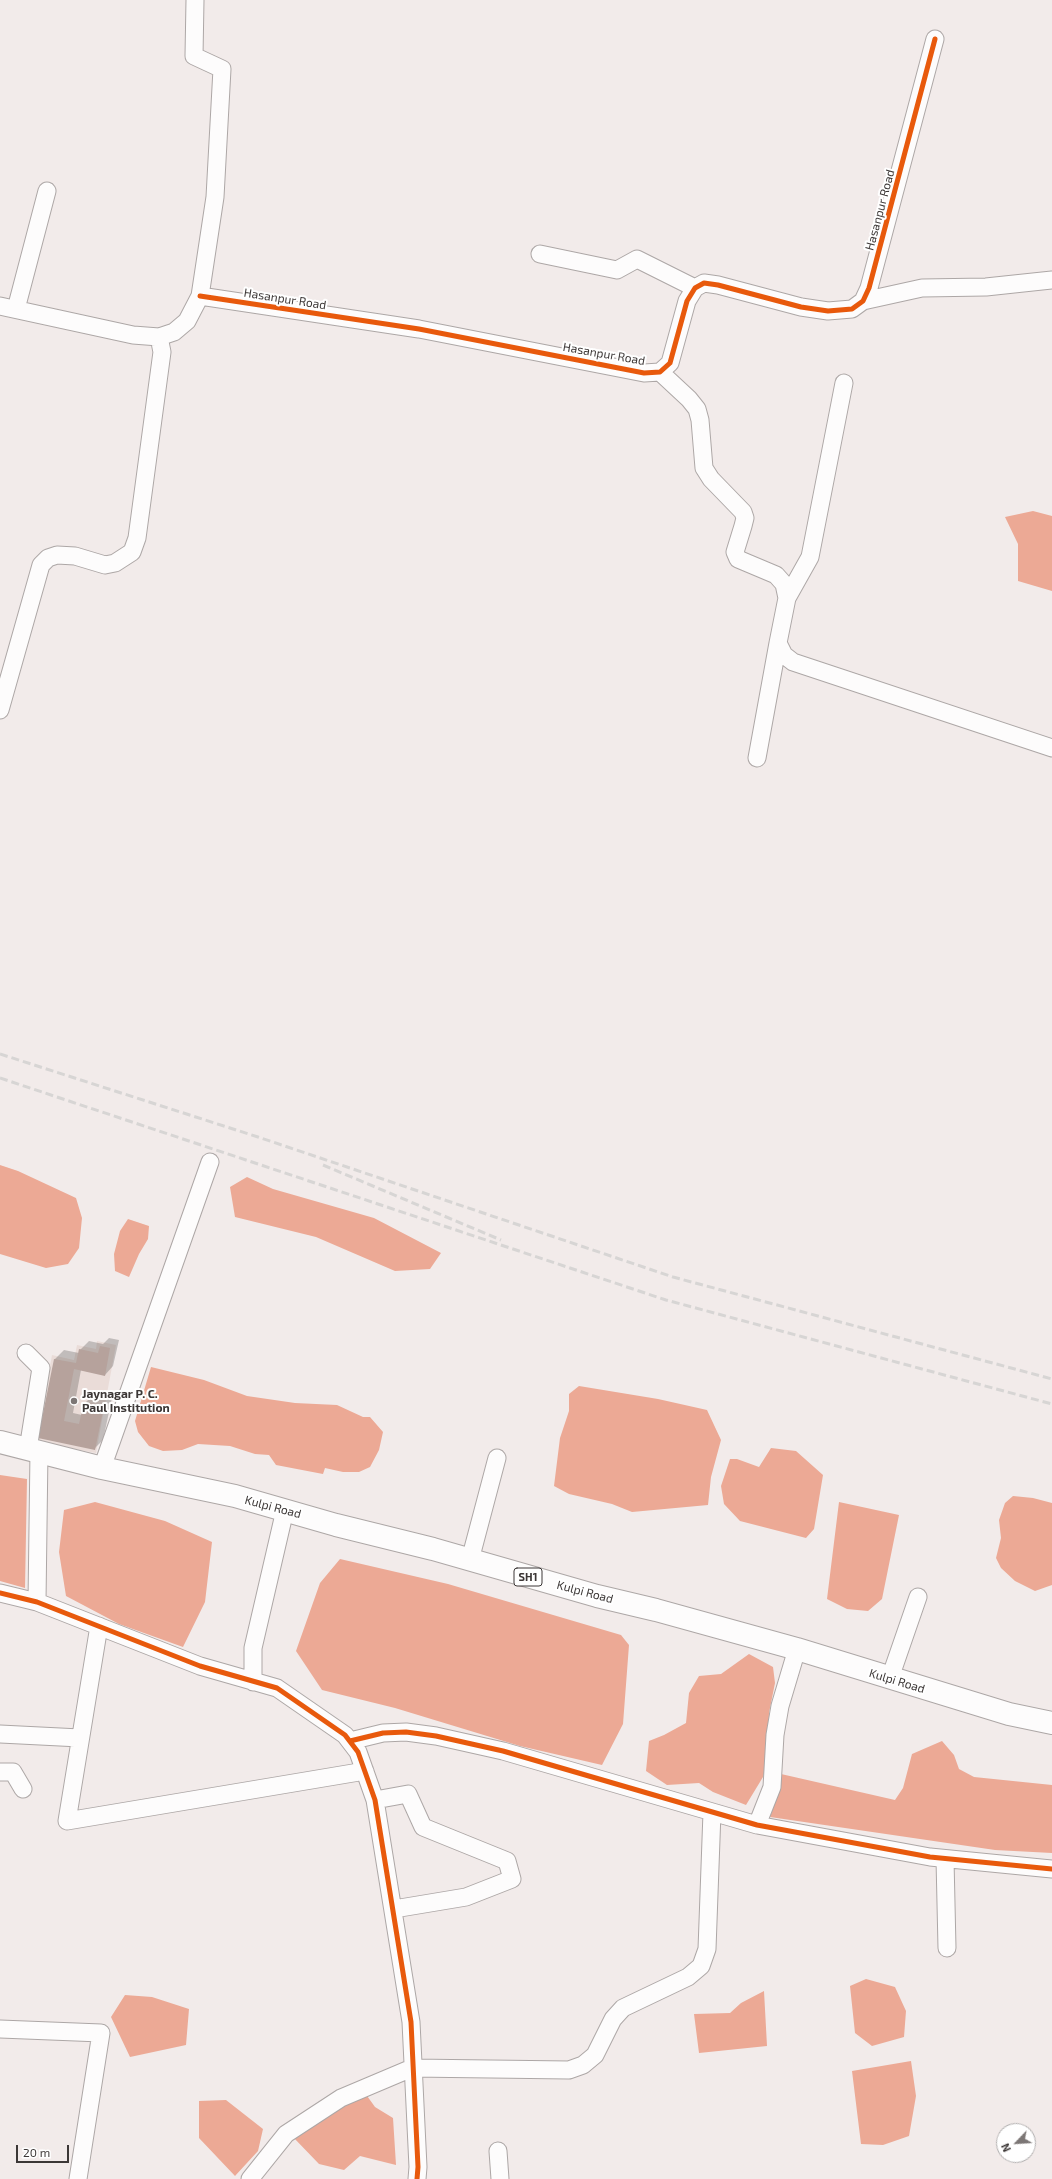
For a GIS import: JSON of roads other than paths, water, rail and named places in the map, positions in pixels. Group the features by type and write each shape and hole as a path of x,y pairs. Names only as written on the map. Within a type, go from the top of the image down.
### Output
{"main road":[{"name":"Kulpi Road","path":"0,1442 102,1468 234,1496 597,1596 656,1610 797,1649 1009,1714 1052,1723"}],"street":[{"path":"47,191 8,308 133,335 159,337 174,332 187,321 200,296 215,197 222,69 194,56 195,0"},
{"name":"Hasanpur Road","path":"863,301 869,288 935,39"},
{"path":"540,254 617,270 638,259 694,288 704,283 718,284 801,307 828,311 852,309 863,301 922,288 986,287 1052,280"},
{"name":"Hasanpur Road","path":"200,296 419,329 644,372 660,372 670,363 687,301 694,288"},
{"path":"0,710 40,565 48,558 57,555 75,556 105,565 120,560 132,552 137,538 162,352 159,337"},
{"path":"660,372 689,399 697,409 700,420 704,468 711,479 743,512 745,518 744,526 735,552 738,559 776,575 784,584 787,598"},
{"path":"757,758 787,598 810,557 844,383"},
{"path":"778,643 784,655 794,662 1052,748"},
{"path":"102,1468 210,1162"},
{"path":"26,1353 41,1368 34,1450 37,1602"},
{"path":"470,1560 497,1458"},
{"path":"253,1682 253,1648 285,1510"},
{"path":"0,1593 37,1602 200,1666 277,1688 345,1736 358,1752 375,1800 394,1909 411,2022 412,2068 418,2167 417,2179"},
{"path":"890,1678 918,1597"},
{"path":"99,1626 67,1822 365,1771"},
{"path":"757,1825 772,1787 775,1735 780,1706 797,1649"},
{"path":"350,1741 383,1733 406,1732 436,1736 503,1751 757,1825 945,1859 1052,1869"},
{"path":"0,1734 80,1738"},
{"path":"0,1772 13,1772 23,1789"},
{"path":"375,1800 408,1794 423,1828 507,1861 512,1879 466,1897 394,1909"},
{"path":"250,2179 286,2134 341,2098 412,2068 569,2070 583,2065 595,2055 613,2019 623,2008 688,1977 701,1966 707,1949 712,1812"},
{"path":"945,1859 948,1948"},
{"path":"0,2029 101,2033 78,2179"},
{"path":"498,2152 500,2179"}],"railway":[{"path":"0,1054 258,1137 673,1277 1052,1379"},
{"path":"0,1078 666,1300 1052,1404"},
{"path":"323,1165 501,1240"}],"place":[{"name":"Jaynagar P. C. Paul Institution","path":"74,1401"}]}
